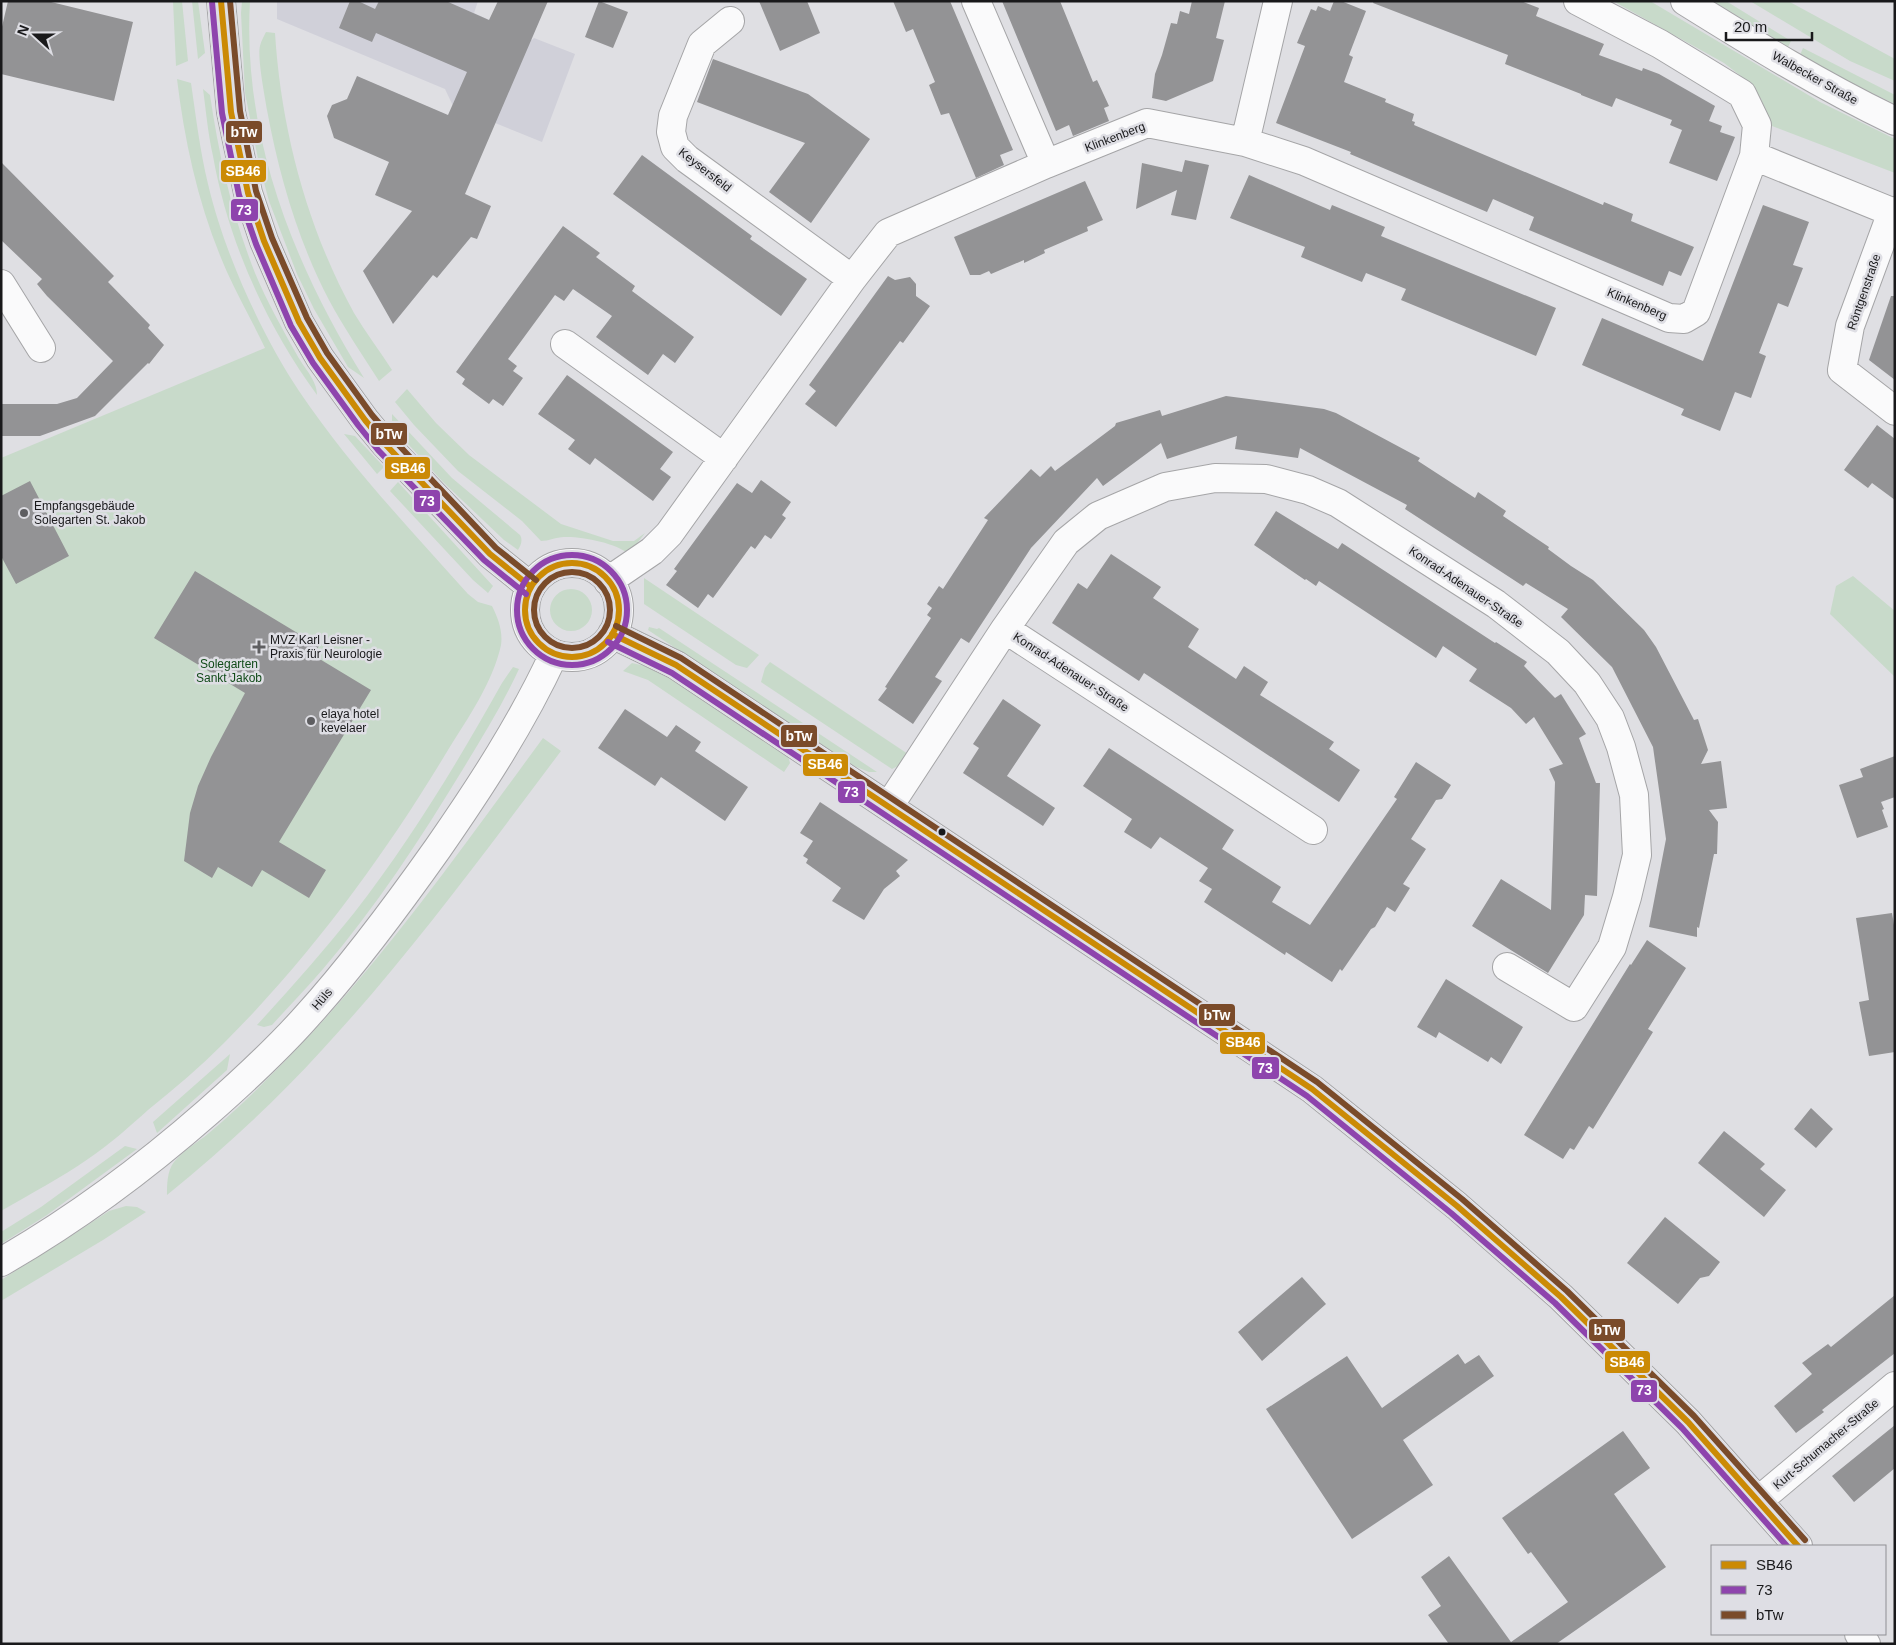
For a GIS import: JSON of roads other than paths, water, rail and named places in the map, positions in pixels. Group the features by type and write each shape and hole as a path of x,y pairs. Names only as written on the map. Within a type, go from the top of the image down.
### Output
{"street":[{"path":"222,1 231,112 248,193 264,240 299,322 320,358 360,414 385,444 490,554 531,587"},
{"path":"976,1 1046,164"},
{"path":"1245,142 1278,1"},
{"name":"Klinkenberg","path":"852,279 888,233 1046,164 1147,123 1245,142 1304,161 1669,318 1684,319 1696,312 1754,156 1757,126 1742,94 1660,44 1578,1"},
{"name":"Walbecker Straße","path":"1685,1 1764,50 1863,106 1895,121"},
{"name":"Keysersfeld","path":"730,21 702,44 673,116 671,132 675,147 687,159 852,279"},
{"path":"1754,156 1894,211"},
{"name":"Röntgenstraße","path":"1894,211 1850,326 1842,370 1895,410"},
{"path":"608,581 652,551 669,534 852,279"},
{"path":"1,284 41,348"},
{"path":"565,344 724,458"},
{"name":"Konrad-Adenauer-Straße","path":"889,806 1005,630 1066,542 1098,516 1165,487 1215,478 1266,480 1308,490 1338,503 1496,604 1558,652 1586,683 1610,718 1621,747 1634,795 1637,855 1612,947 1574,1006 1508,967"},
{"path":"569,563 585,565 598,572 608,581 616,595 618,608 617,621 612,634 604,644 593,652 567,657 554,654 541,646 531,633 525,618 525,602 531,587 540,575 554,567 569,563"},
{"name":"Konrad-Adenauer-Straße","path":"1005,630 1313,830"},
{"path":"612,634 676,664 1312,1089 1457,1206 1561,1297 1688,1422 1797,1545"},
{"name":"Hüls","path":"1,1262 100,1200 170,1144 258,1067 306,1017 352,964 401,901 452,827 522,719 554,654"},
{"name":"Kurt-Schumacher-Straße","path":"1758,1501 1895,1386"}],"place":[{"name":"Empfangsgebäude Solegarten St. Jakob","path":"24,513"},
{"name":"MVZ Karl Leisner - Praxis für Neurologie","path":"259,647"},
{"name":"elaya hotel kevelaer","path":"311,721"}],"park label":[{"name":"Solegarten Sankt Jakob","path":"229,671"}]}
